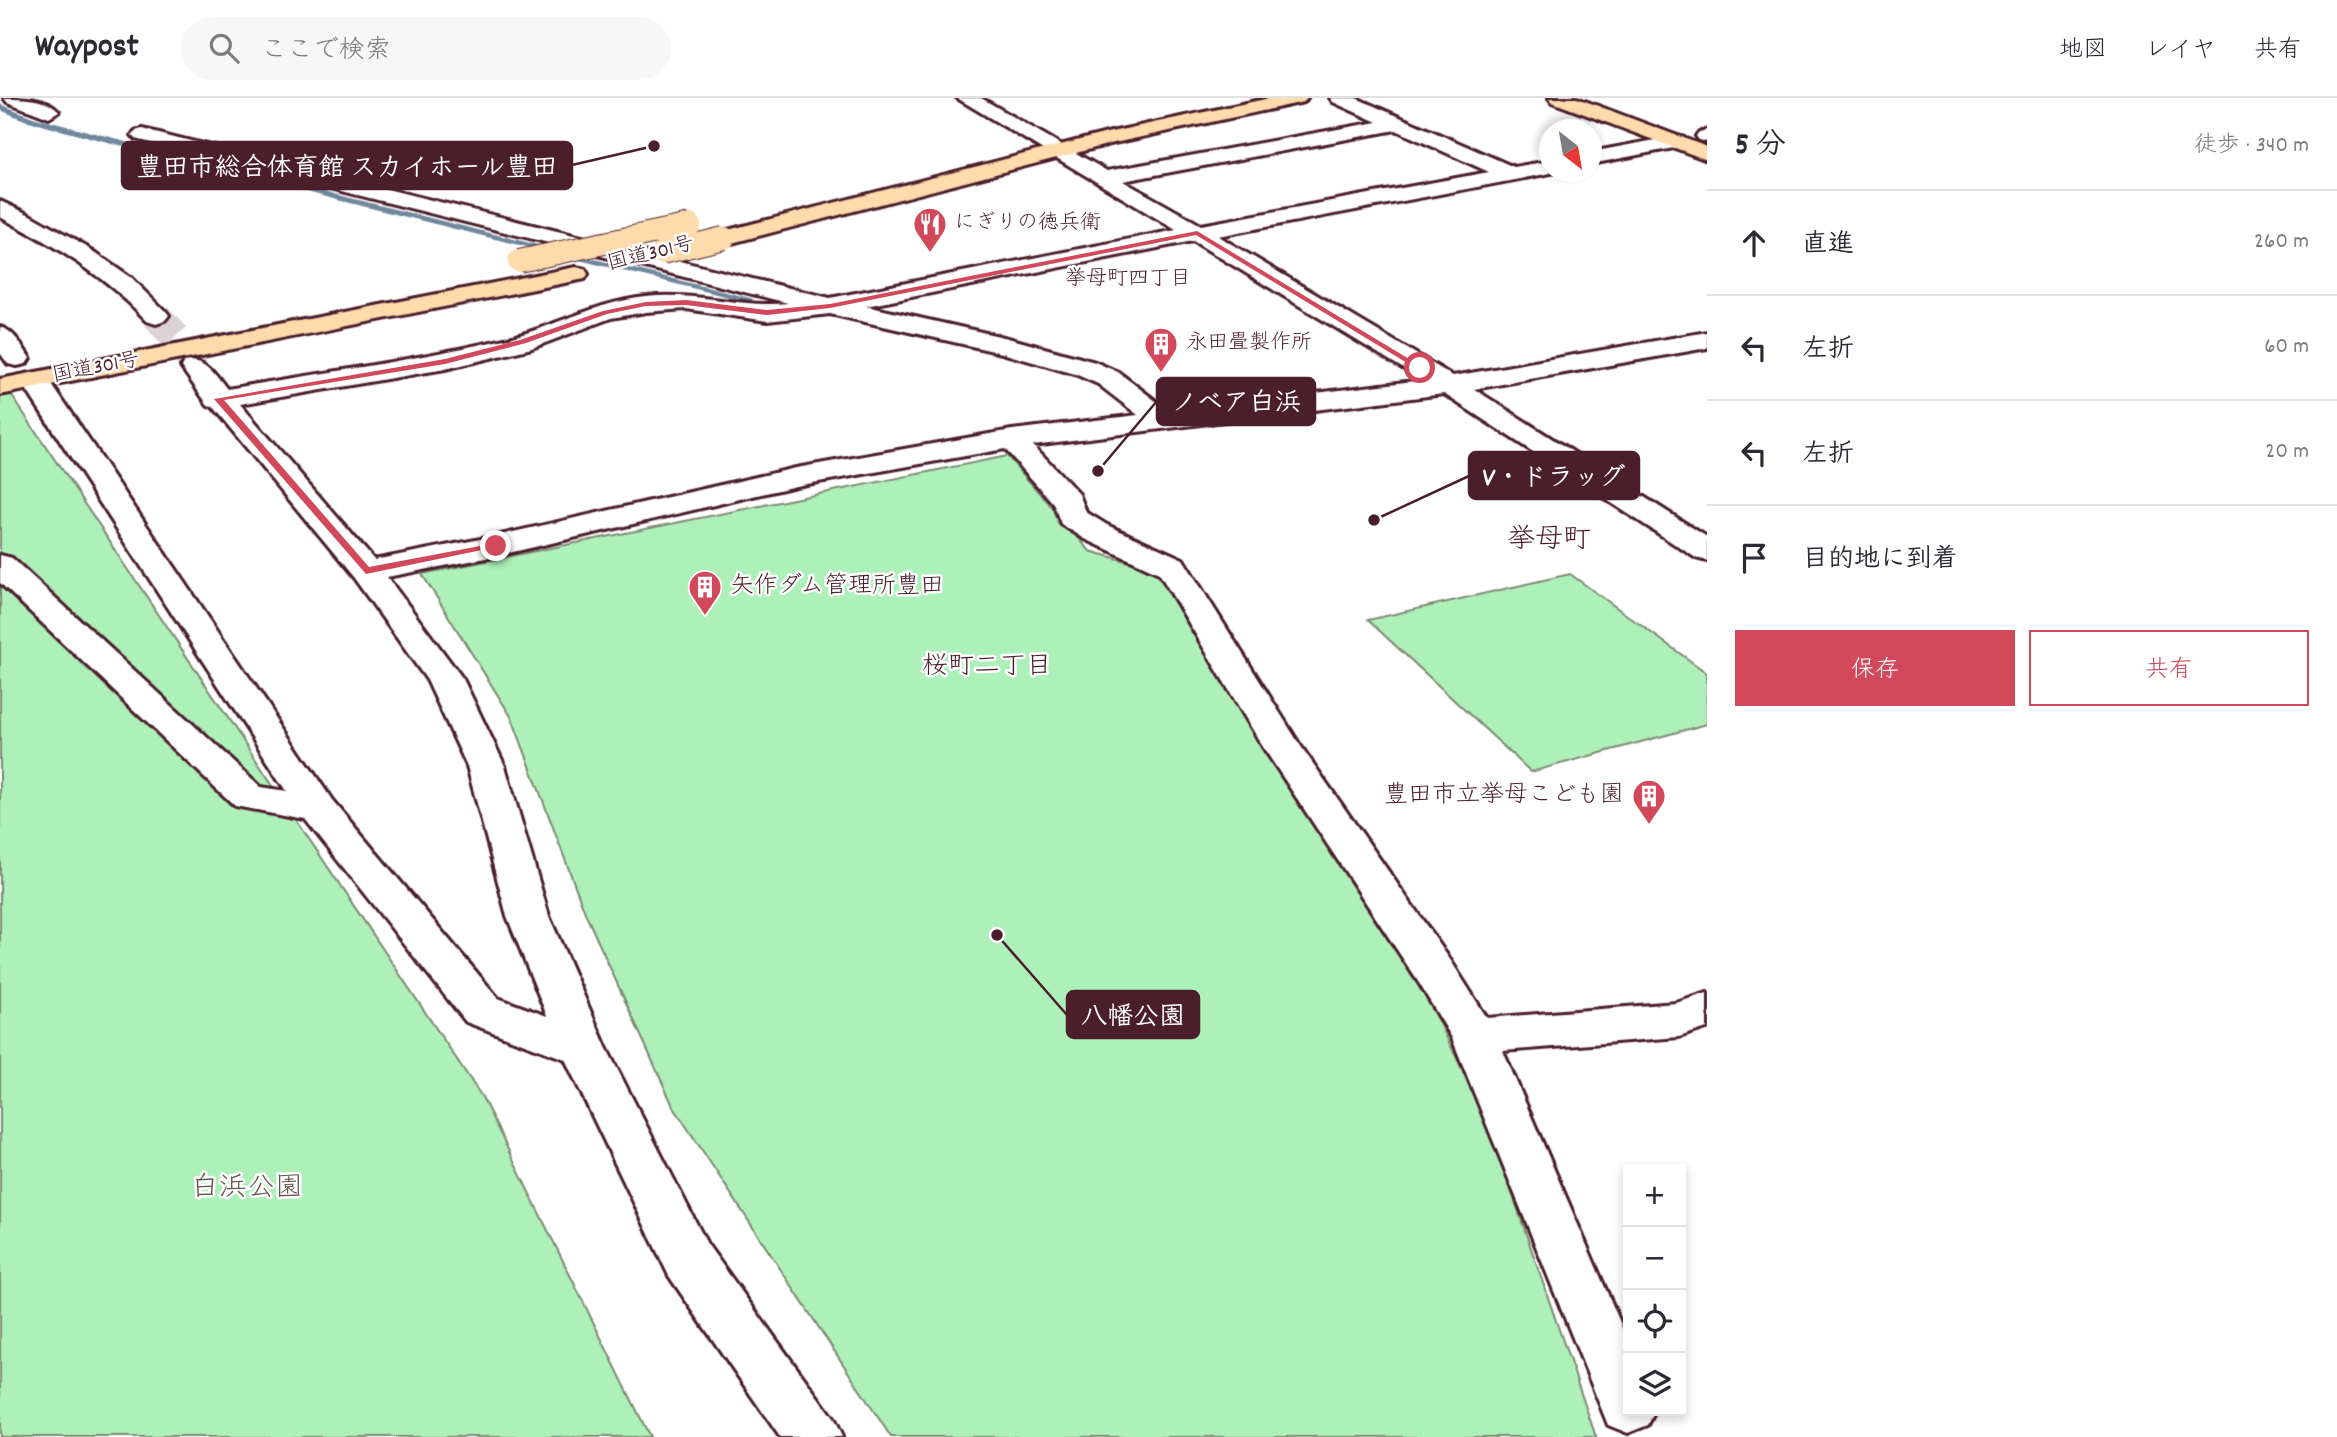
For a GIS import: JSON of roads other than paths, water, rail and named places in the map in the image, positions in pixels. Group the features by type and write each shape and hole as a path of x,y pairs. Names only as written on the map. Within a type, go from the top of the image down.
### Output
{"highway":[{"name":"国道301号","path":"98,343 328,301 690,225 857,185 1036,137 1219,98"},
{"name":"国道301号","path":"0,387 24,363 576,274 1111,138 1297,98"},
{"path":"1559,98 1707,154"},
{"path":"1603,98 1707,136"}],"street":[{"path":"14,98 49,112"},
{"path":"967,98 1449,386 1707,551"},
{"path":"1340,98 1512,174"},
{"path":"1103,178 1396,124"},
{"path":"142,135 830,306 1008,346 1085,368 1108,379 1160,421"},
{"path":"1602,156 1677,142"},
{"path":"218,399 445,361 523,342 605,312 646,304 686,302 767,313 830,306 1539,168"},
{"path":"0,208 84,256 144,302 156,316"},
{"path":"0,335 24,363 318,809 482,1010 583,1047"},
{"path":"366,571 496,546 796,477 1012,439 1449,386 1707,340"},
{"path":"194,367 218,399 366,571 445,679 486,765 528,916 583,1047 688,1260 813,1437"},
{"path":"1012,439 1069,500 1072,517 1097,532 1171,566 1282,747 1435,972 1474,1036 1623,1395"},
{"path":"0,565 249,797 318,809"},
{"path":"1474,1036 1693,1015"},
{"path":"1632,1416 1639,1437"}],"waterway":[{"path":"0,107 30,119 100,138 748,299"}],"tunnel":[{"path":"156,316 184,347 194,367"}],"place":[{"name":"豊田市総合体育館 スカイホール豊田","path":"654,146"},
{"name":"にぎりの徳兵衛","path":"930,254"},
{"name":"永田畳製作所","path":"1161,374"},
{"name":"ノベア白浜","path":"1098,471"},
{"name":"V・ドラッグ","path":"1374,520"},
{"name":"矢作ダム管理所豊田","path":"705,617"},
{"name":"豊田市立挙母こども園","path":"1649,826"},
{"name":"八幡公園","path":"997,935"}],"district":[{"name":"挙母町四丁目","path":"1128,280"},
{"name":"挙母町","path":"1549,542"},
{"name":"桜町二丁目","path":"987,667"}],"park label":[{"name":"白浜公園","path":"247,1190"}]}
